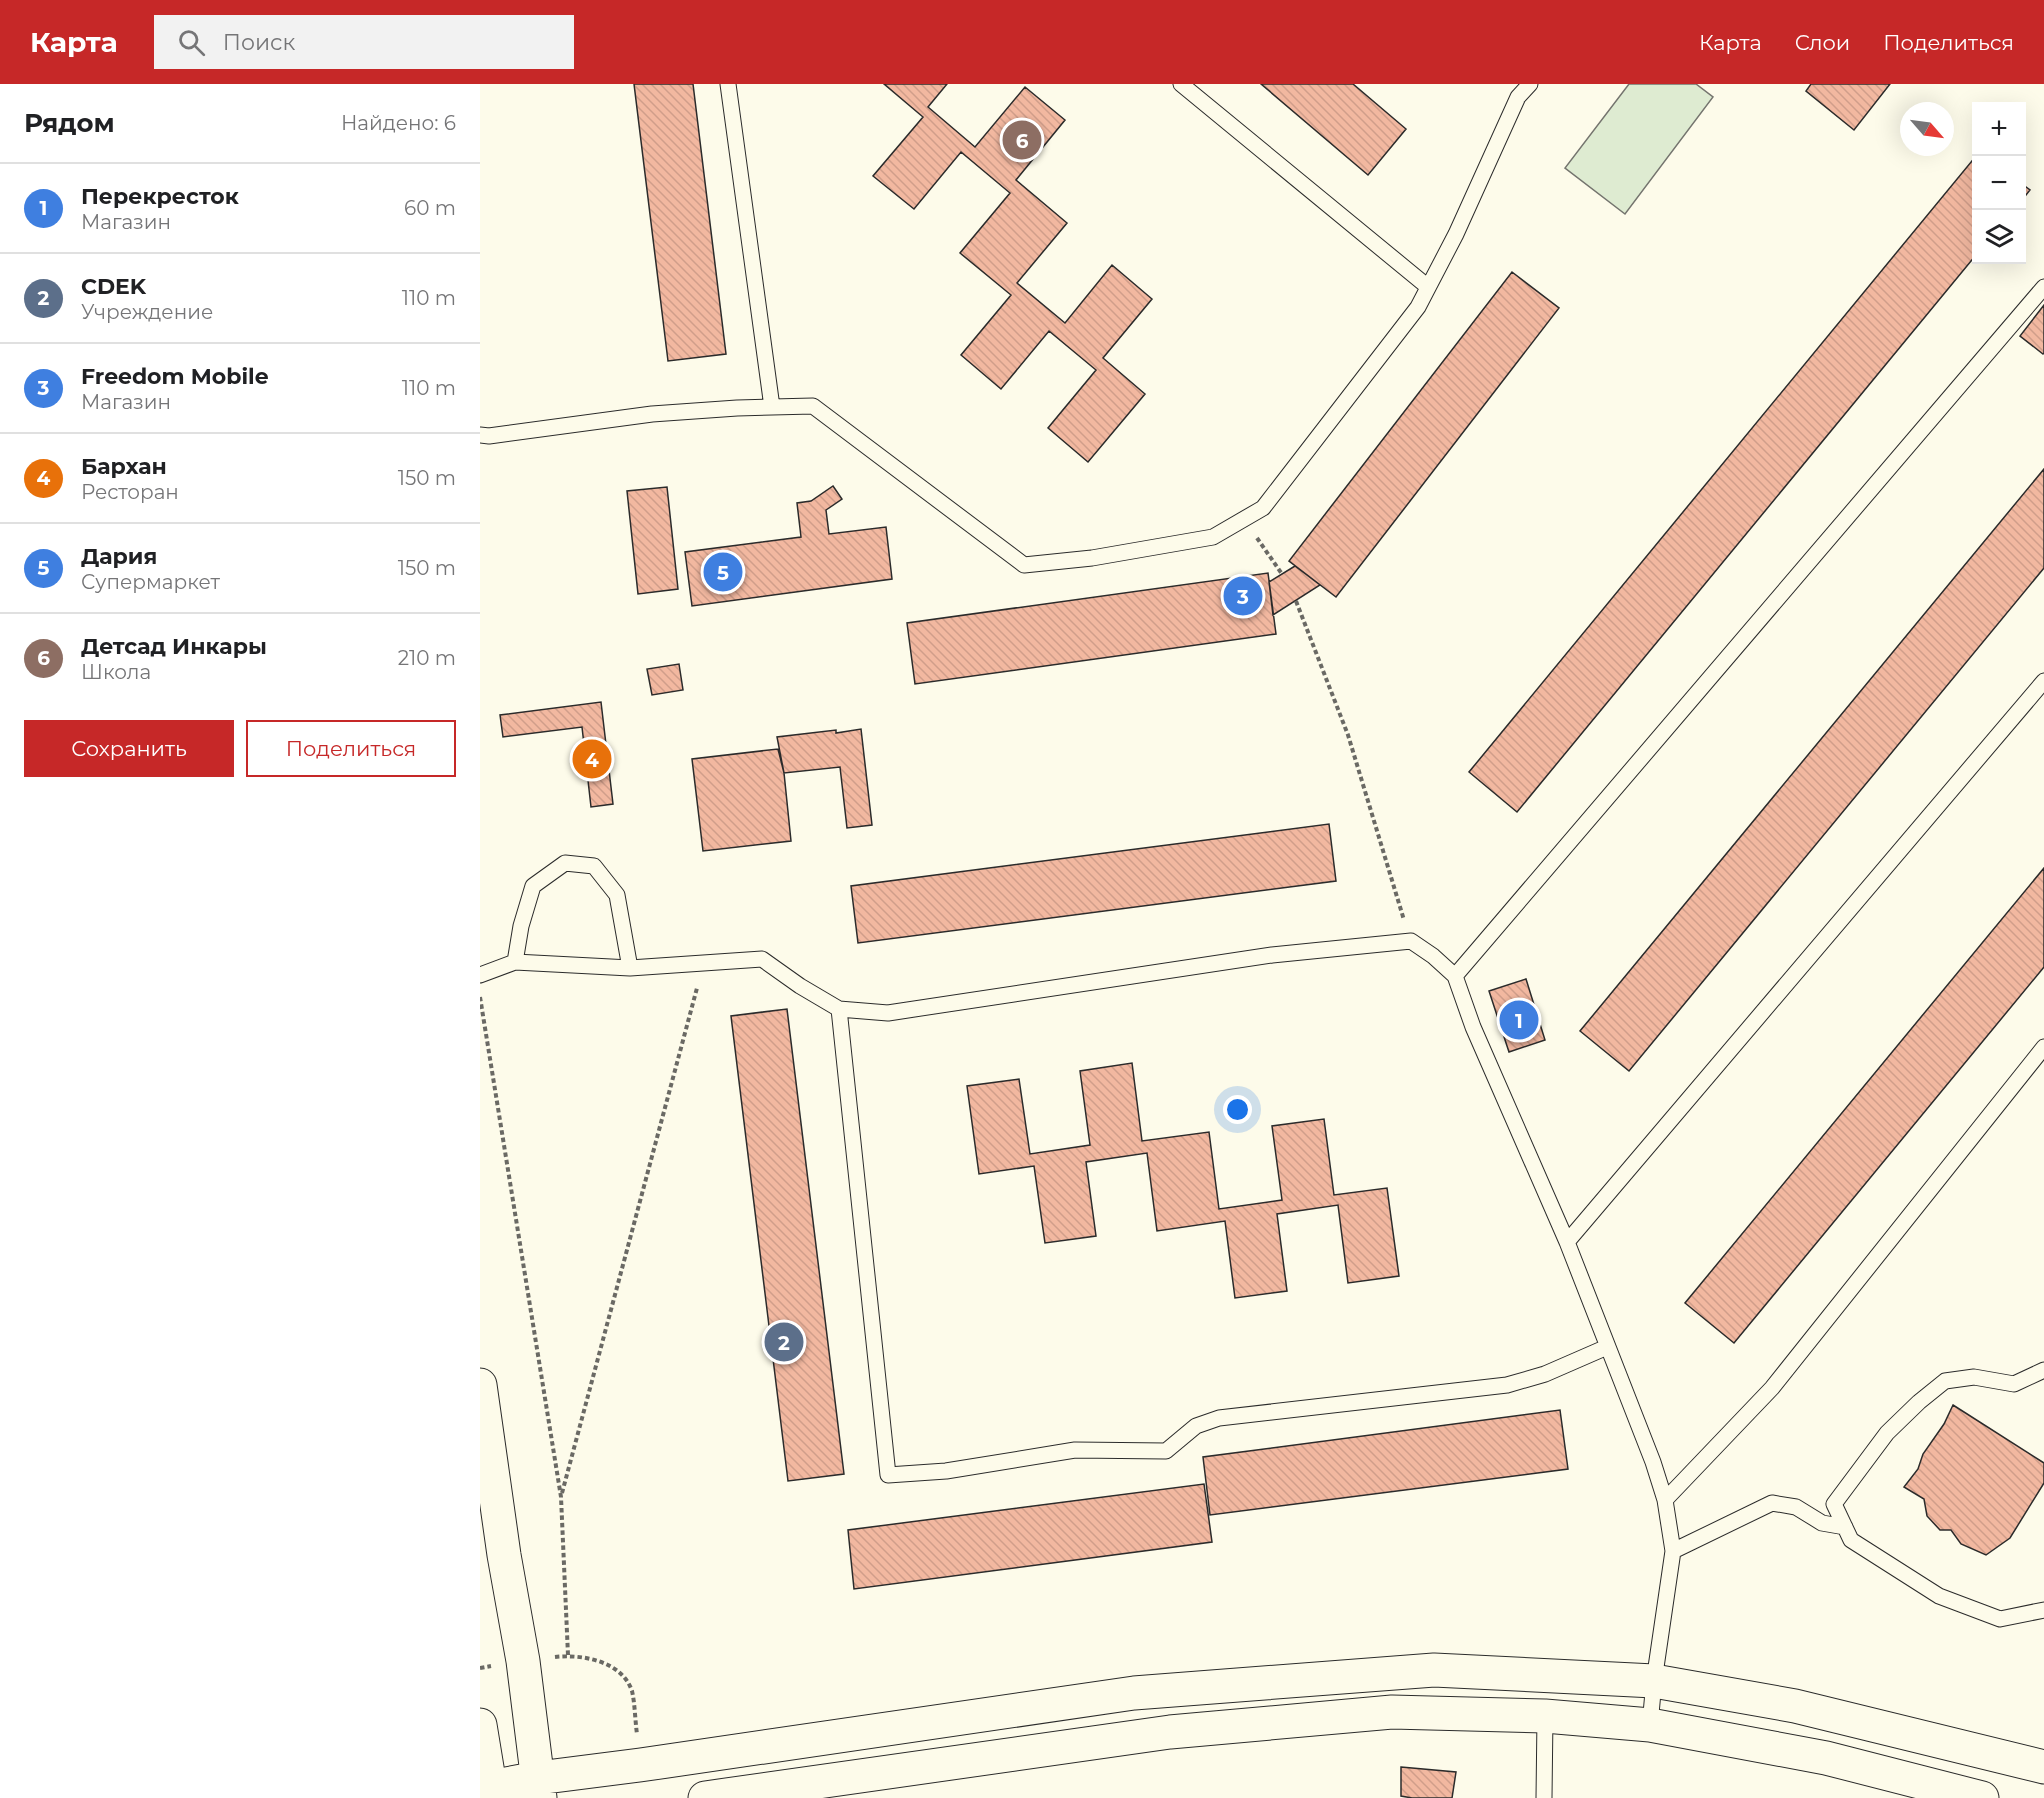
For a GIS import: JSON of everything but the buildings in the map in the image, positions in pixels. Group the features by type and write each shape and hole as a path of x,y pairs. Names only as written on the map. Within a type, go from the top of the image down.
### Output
{"main road":[{"path":"480,1385 539,1788"},
{"path":"480,1725 487,1792 539,1788 640,1765 1134,1693 1434,1671 1654,1681 1795,1706 2044,1767"},
{"path":"705,1798 1170,1732 1392,1712 1545,1716 1650,1725 1826,1758 1982,1798"}],"lane":[{"path":"728,84 772,407"},
{"path":"1181,84 1428,287"},
{"path":"480,435 489,436 652,414 813,406 1024,565 1092,558 1213,537 1263,508 1418,307 1456,234 1518,97 1530,84"},
{"path":"1455,976 2044,286"},
{"path":"1567,1242 2044,681"},
{"path":"516,962 521,926 533,886 565,863 594,866 617,895 630,968"},
{"path":"480,975 516,962 630,968 762,959 800,986 839,1009 888,1013 1272,955 1411,941 1433,956 1455,976 1473,1027 1567,1242 1653,1461 1665,1500 1673,1551 1654,1681 1650,1725"},
{"path":"839,1009 888,1475 946,1471 1075,1450 1166,1451 1196,1426 1219,1418 1507,1385 1545,1374 1607,1347"},
{"path":"1665,1500 1772,1388 2044,1047"},
{"path":"2044,1370 2014,1384 1974,1377 1945,1381 1887,1433 1834,1504 1851,1540 1939,1596 2000,1619 2044,1610"},
{"path":"1673,1551 1772,1503 1796,1507 1822,1523 1845,1527"},
{"path":"1544,1798 1545,1716"}],"path":[{"path":"1245,519 1282,574"},
{"path":"1296,601 1348,735 1411,941"},
{"path":"561,1497 704,962"},
{"path":"480,997 561,1497 568,1655"},
{"path":"522,1661 568,1655 600,1661 614,1669 625,1679 632,1691 640,1765"}],"green space":[{"path":"1629,84 1696,84 1713,97 1625,214 1565,168"}],"place":[{"name":"Детсад Инкары","path":"1022,140"},
{"name":"Дария","path":"723,572"},
{"name":"Freedom Mobile","path":"1243,596"},
{"name":"Бархан","path":"592,759"},
{"name":"Перекресток","path":"1519,1020"},
{"name":"CDEK","path":"784,1342"}]}
